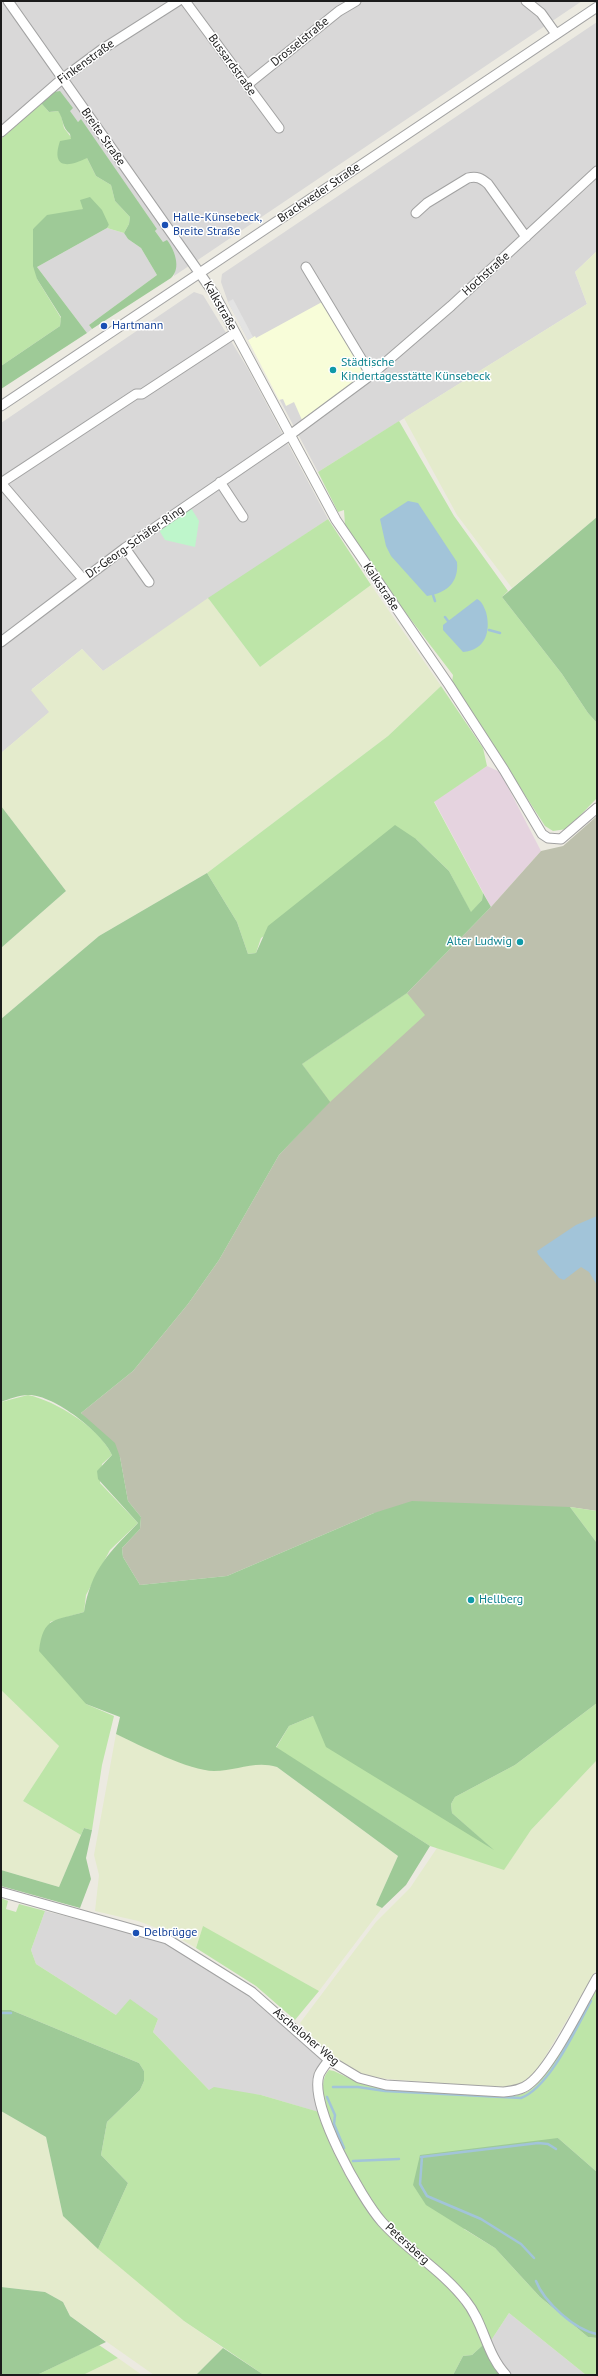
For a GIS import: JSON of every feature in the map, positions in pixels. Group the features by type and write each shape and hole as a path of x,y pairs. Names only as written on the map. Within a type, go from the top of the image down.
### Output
{"street":[{"name":"Breite Straße","path":"8,1 200,273"},
{"name":"Finkenstraße","path":"1,132 62,79 101,50 178,1"},
{"name":"Bussardstraße","path":"185,1 279,128"},
{"name":"Drosselstraße","path":"247,85 339,11 356,1"},
{"path":"526,1 541,13 556,34"},
{"name":"Brackweder Straße","path":"1,406 597,7"},
{"name":"Hochstraße","path":"290,435 371,375 526,237 597,171"},
{"path":"416,214 427,203 468,178 475,176 481,178 488,184 526,237"},
{"path":"306,267 371,375"},
{"name":"Kalkstraße","path":"200,273 215,295 336,520 504,770 542,834 554,839 561,839 597,808"},
{"name":"Dr.-Georg-Schäfer-Ring","path":"235,333 142,394 136,394 1,483 82,579 124,548 290,435"},
{"path":"220,482 243,517"},
{"path":"124,548 149,582"},
{"path":"1,642 82,579"},
{"name":"Ascheloher Weg","path":"1,1892 168,1939 252,1992 329,2060 359,2078 386,2085 503,2092 517,2090 529,2085 543,2069 597,1978"},
{"name":"Petersberg","path":"329,2060 319,2075 319,2089 326,2123 340,2155 382,2222 452,2284 466,2301 477,2317 495,2360 506,2375"}],"shaded area":[{"path":"1,1 582,1 174,276 176,264 170,245 163,242 155,231 157,229 81,120 78,122 69,111 72,108 60,92 54,92 1,139"},
{"path":"597,22 597,251 575,272 587,304 318,472 228,302 221,282 222,274"},
{"path":"107,228 124,233 128,239 141,248 157,275 89,325 92,329 87,333 37,267"},
{"path":"597,251 597,517 512,588 457,515 404,418 587,304 575,272"},
{"path":"194,292 203,295 248,369 328,519 103,671 82,649 32,689 50,712 1,753 1,423"},
{"path":"233,299 253,337 248,340 228,302"},
{"path":"322,302 368,374 302,420 294,402 286,406 283,399 279,400 248,340 255,336 256,338"},
{"path":"191,508 199,521 195,547 165,540 159,530"},
{"path":"371,585 441,686 388,736 207,873 99,936 1,1019 1,948 66,891 1,806 1,753 49,712 31,690 82,649 103,671 208,598 260,667"},
{"path":"487,766 500,772 541,851 491,907 434,801"},
{"path":"597,816 597,1511 570,1507 374,1513 227,1576 140,1585 123,1557 122,1548 140,1529 141,1517 128,1501 120,1457 81,1413 133,1371 188,1304 219,1260 279,1155 329,1102 302,1064 407,993 491,907 541,851 563,846"},
{"path":"1,1690 59,1746 23,1801 81,1835 59,1887 1,1870"},
{"path":"116,1734 168,1758 213,1771 264,1763 277,1767 398,1856 376,1905 382,1908 319,1991 203,1927 196,1948 170,1933 138,1921 95,1911 99,1875 94,1855"},
{"path":"597,1760 597,1969 539,2067 527,2082 516,2086 503,2088 387,2079 360,2074 331,2057 300,2023 376,1922 410,1888 437,1848 504,1869 531,1830"},
{"path":"45,1911 165,1941 251,1995 324,2059 314,2072 313,2089 318,2112 261,2095 209,2090 153,2032 158,2019 116,2015 36,1964 31,1950"},
{"path":"1,2111 46,2137 63,2216 184,2321 223,2348 196,2375 154,2375 70,2316 63,2302 45,2292 1,2287"},
{"path":"509,2313 586,2375 510,2375 490,2342"},
{"path":"118,2358 142,2375 83,2375"}],"green space":[{"path":"60,91 73,108 70,111 78,122 81,119 157,229 155,231 163,242 167,240 170,244 176,259 176,269 171,278 92,329 89,325 157,275 141,248 128,239 124,233 129,224 130,217 115,201 111,185 96,176 87,158 67,164 59,161 58,150 60,141 71,139 70,134 65,128 58,111 49,112 41,103 54,92"},
{"path":"41,103 49,112 58,111 61,115 64,128 87,158 96,176 111,185 115,201 130,217 129,224 124,233 107,228 109,225 83,209 33,229 37,279 61,318 60,326 1,366 1,139"},
{"path":"90,197 102,210 109,225 107,228 37,267 87,333 1,389 1,366 60,326 61,317 37,279 33,266 33,229 47,215 83,209 80,200"},
{"path":"399,421 454,516 508,591 502,597 562,674 588,713 597,723 597,798 567,829 553,831 545,826 452,682 453,675 402,608 345,525 344,510 338,512 318,472"},
{"path":"597,517 597,723 588,713 562,674 502,597"},
{"path":"328,519 371,585 260,667 208,598"},
{"path":"441,686 483,748 487,766 434,802 483,893 482,900 471,913 449,871 416,839 261,938 256,953 248,954 237,922 207,873 388,736"},
{"path":"1,806 66,891 1,948"},
{"path":"395,825 416,839 449,871 471,912 482,900 483,893 491,907 407,993 302,1064 330,1102 279,1155 219,1260 188,1304 133,1371 81,1413 115,1443 120,1457 128,1501 141,1517 140,1529 122,1548 123,1557 140,1585 227,1576 374,1513 412,1501 570,1507 597,1543 597,1703 515,1765 455,1797 451,1804 452,1813 494,1850 326,1747 313,1716 289,1726 276,1747 430,1846 406,1885 382,1908 376,1905 398,1856 277,1767 269,1765 253,1765 222,1771 204,1770 165,1757 116,1734 120,1717 86,1704 39,1651 41,1640 47,1626 58,1619 84,1612 91,1584 103,1563 110,1553 138,1523 98,1479 97,1471 112,1455 99,1436 88,1426 63,1408 38,1396 28,1395 14,1397 1,1402 1,1019 99,936 207,873 237,922 248,954 256,953 268,926"},
{"path":"407,993 425,1015 330,1102 302,1064"},
{"path":"28,1395 51,1403 64,1410 76,1417 98,1435 112,1455 102,1464 100,1483 138,1523 110,1550 86,1595 84,1612 50,1622 86,1704 114,1716 102,1765 92,1830 84,1828 81,1835 23,1801 59,1746 1,1690 1,1402"},
{"path":"570,1507 597,1511 597,1543"},
{"path":"597,1703 597,1760 531,1830 504,1870 430,1846 276,1748 289,1726 313,1716 491,1848 452,1813 451,1804 455,1797 515,1765"},
{"path":"84,1828 92,1830 86,1858 91,1879 80,1908 1,1886 1,1870 59,1887"},
{"path":"1,1898 8,1901 6,1909 16,1912 19,1904 45,1911 31,1950 36,1964 116,2015 130,1999 158,2019 153,2032 209,2090 214,2087 261,2095 319,2112 331,2147 339,2164 359,2196 394,2239 451,2289 458,2297 470,2314 484,2344 472,2355 463,2356 453,2375 264,2375 184,2321 98,2249 128,2183 101,2155 107,2122 140,2090 144,2081 144,2071 139,2063 11,2010 1,2010"},
{"path":"203,1926 319,1991 295,2020 256,1986 196,1948"},
{"path":"597,1987 597,2172 558,2138 464,2229 495,2248 540,2297 588,2337 597,2338 597,2375 586,2375 509,2313 490,2342 468,2304 453,2282 437,2266 402,2237 377,2208 353,2169 331,2123 324,2101 323,2083 329,2070 357,2082 386,2089 502,2098 521,2094 532,2089 549,2070"},
{"path":"1,2010 11,2010 139,2063 144,2071 144,2081 140,2090 107,2122 101,2155 128,2183 98,2249 63,2216 46,2137 1,2111"},
{"path":"558,2138 597,2172 597,2338 588,2337 540,2297 495,2248 426,2205 413,2185 420,2155"},
{"path":"1,2287 45,2292 63,2302 70,2316 106,2342 37,2375 1,2375"},
{"path":"484,2344 500,2375 453,2375 463,2356 472,2355"},
{"path":"99,2345 118,2358 83,2375 37,2375"},
{"path":"223,2348 264,2375 196,2375"}],"water":[{"path":"408,501 418,503 457,562 454,581 446,589 427,596 391,556 386,546 380,519"},
{"path":"477,599 482,603 486,612 488,626 487,632 482,643 477,648 463,652 443,630 443,625"},
{"path":"597,1216 597,1285 589,1272 581,1267 564,1280 559,1278 537,1251 576,1225"}],"waterway":[{"path":"433,595 435,601"},
{"path":"445,617 448,621"},
{"path":"489,630 500,633"},
{"path":"333,2087 358,2087 385,2091 521,2098 532,2092 552,2070 570,2041 591,2001"},
{"path":"1,2013 11,2013"},
{"path":"327,2097 335,2115 334,2124 344,2148"},
{"path":"421,2157 538,2143 548,2144 556,2149"},
{"path":"422,2157 420,2184 427,2196 481,2219 521,2244 534,2258"},
{"path":"353,2161 399,2159"},
{"path":"536,2281 546,2298 561,2314 579,2327 597,2334"}],"place":[{"name":"Halle-Künsebeck, Breite Straße","path":"165,225"},
{"name":"Hartmann","path":"104,326"},
{"name":"Städtische Kindertagesstätte Künsebeck","path":"333,370"},
{"name":"Alter Ludwig","path":"520,942"},
{"name":"Hellberg","path":"471,1600"},
{"name":"Delbrügge","path":"136,1933"}]}
